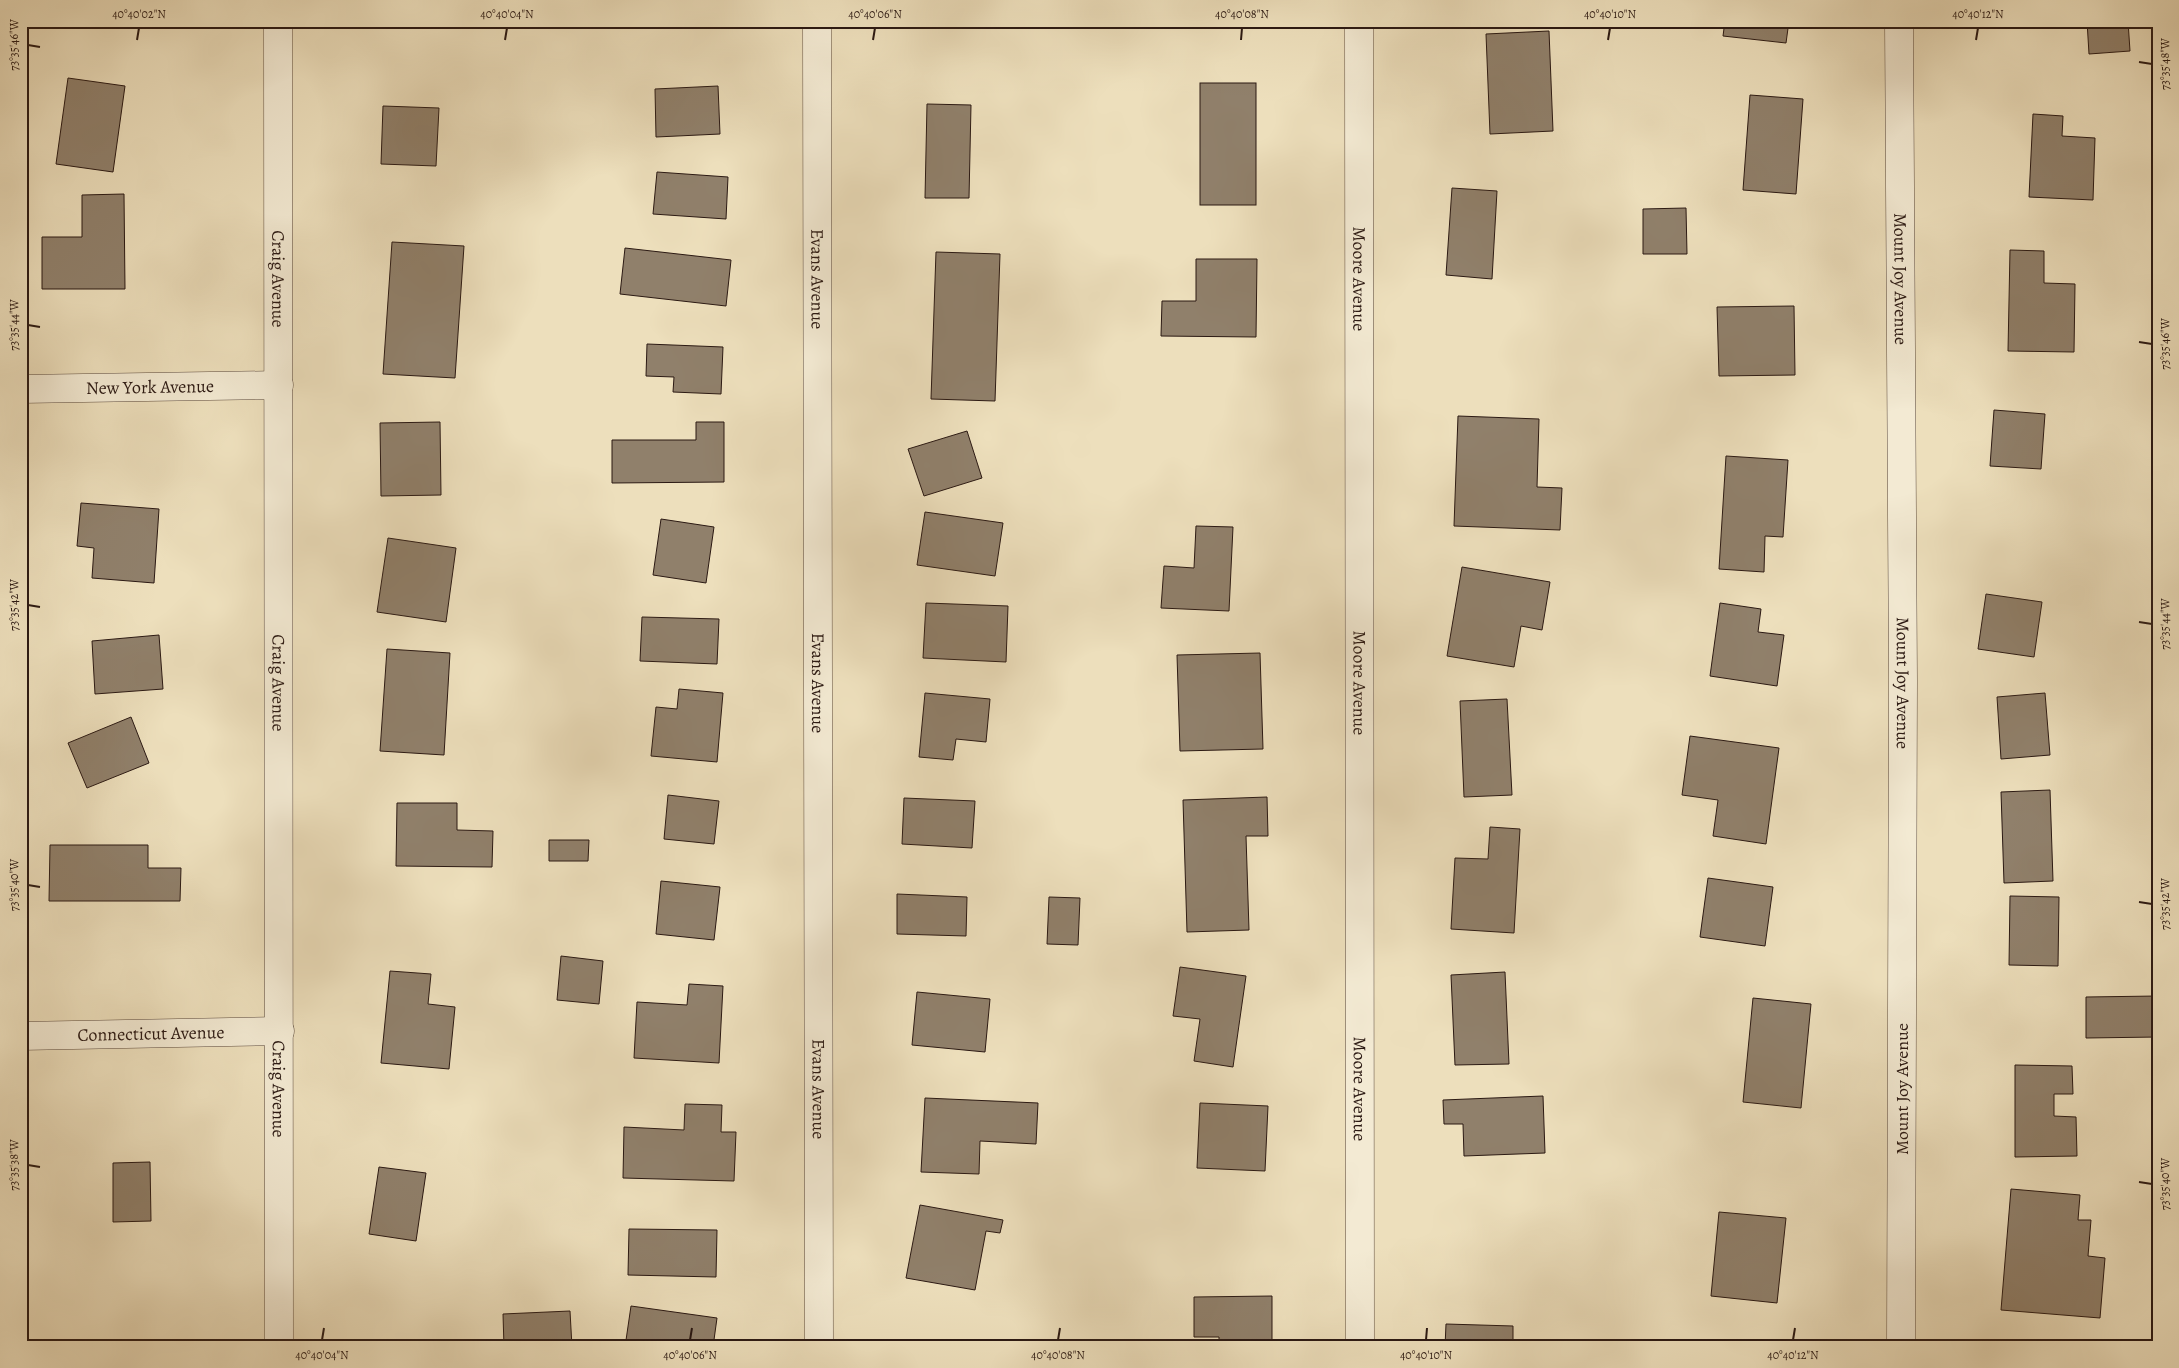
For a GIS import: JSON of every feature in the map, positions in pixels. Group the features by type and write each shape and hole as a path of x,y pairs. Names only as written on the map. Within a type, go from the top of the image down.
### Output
{"street":[{"name":"Craig Avenue","path":"278,21 279,1347"},
{"name":"Evans Avenue","path":"817,21 819,1347"},
{"name":"Moore Avenue","path":"1359,21 1360,1347"},
{"name":"Mount Joy Avenue","path":"1899,21 1903,670 1901,1347"},
{"name":"New York Avenue","path":"21,389 279,385"},
{"name":"Connecticut Avenue","path":"21,1036 280,1031"}],"building":[{"path":"1725,21 1789,21 1786,43 1723,36"},
{"path":"2087,21 2128,21 2130,51 2089,54"},
{"path":"1549,31 1553,131 1490,134 1486,34"},
{"path":"68,78 125,86 113,172 56,164"},
{"path":"1200,83 1256,83 1256,205 1200,205"},
{"path":"718,86 720,134 656,137 655,89"},
{"path":"1750,95 1803,99 1796,194 1743,190"},
{"path":"927,104 971,105 969,198 925,198"},
{"path":"383,106 439,108 436,166 381,164"},
{"path":"2033,114 2063,116 2062,136 2095,138 2093,200 2029,197"},
{"path":"657,172 728,177 726,219 653,214"},
{"path":"1452,188 1497,191 1492,279 1446,275"},
{"path":"124,194 125,289 42,289 42,237 82,237 82,195"},
{"path":"1686,208 1687,254 1643,254 1643,209"},
{"path":"392,242 464,246 455,378 383,374"},
{"path":"625,248 731,260 726,306 620,294"},
{"path":"2010,250 2044,251 2044,283 2075,284 2074,352 2008,351"},
{"path":"936,252 1000,254 995,401 931,399"},
{"path":"1196,259 1257,259 1256,337 1161,336 1162,301 1196,301"},
{"path":"1794,306 1795,375 1719,376 1717,307"},
{"path":"647,344 723,347 721,394 673,392 674,377 646,376"},
{"path":"1994,410 2045,414 2041,469 1990,466"},
{"path":"1458,416 1539,419 1537,487 1562,488 1560,530 1454,526"},
{"path":"440,422 441,495 381,496 380,423"},
{"path":"696,422 724,422 724,482 612,483 612,440 696,440"},
{"path":"967,431 982,478 924,496 908,449"},
{"path":"1726,456 1788,460 1783,537 1765,536 1764,572 1719,569"},
{"path":"81,503 159,509 154,583 92,578 94,548 77,546"},
{"path":"925,512 1003,523 995,576 917,565"},
{"path":"661,519 714,527 706,583 653,575"},
{"path":"1196,526 1233,527 1229,611 1161,608 1164,566 1194,568"},
{"path":"388,538 456,548 446,622 377,612"},
{"path":"1462,567 1550,582 1542,630 1521,626 1514,667 1447,656"},
{"path":"1986,594 2042,602 2034,657 1978,649"},
{"path":"926,603 1008,606 1006,662 923,658"},
{"path":"1720,603 1761,609 1758,632 1784,635 1777,686 1710,676"},
{"path":"642,617 719,619 717,664 640,661"},
{"path":"159,635 163,689 95,694 92,641"},
{"path":"387,649 450,653 444,755 380,751"},
{"path":"1260,653 1263,749 1180,751 1177,655"},
{"path":"679,689 723,693 717,762 651,756 656,707 677,709"},
{"path":"925,693 990,699 986,742 956,739 953,760 919,757"},
{"path":"2045,693 2050,755 2001,759 1997,697"},
{"path":"1507,699 1512,795 1464,797 1460,701"},
{"path":"131,717 149,763 87,788 68,743"},
{"path":"1690,736 1779,748 1766,844 1713,836 1718,800 1682,795"},
{"path":"2050,790 2053,881 2004,883 2001,792"},
{"path":"668,795 719,801 714,844 664,839"},
{"path":"1267,797 1268,836 1246,836 1249,930 1187,932 1183,800"},
{"path":"904,798 975,801 972,848 902,844"},
{"path":"397,803 457,803 457,830 493,831 492,867 396,866"},
{"path":"1490,827 1520,829 1514,933 1451,929 1455,858 1488,859"},
{"path":"549,840 589,840 588,861 549,861"},
{"path":"50,845 148,845 148,868 181,868 180,901 49,901"},
{"path":"1708,878 1773,887 1765,946 1700,937"},
{"path":"661,881 720,887 714,940 656,934"},
{"path":"897,894 967,897 966,936 897,934"},
{"path":"2010,896 2059,897 2058,966 2009,965"},
{"path":"1049,897 1080,898 1078,945 1047,944"},
{"path":"561,956 603,961 599,1004 557,1000"},
{"path":"1180,967 1246,976 1233,1067 1194,1061 1200,1019 1173,1016"},
{"path":"390,971 431,974 428,1004 455,1007 449,1069 381,1063"},
{"path":"1505,972 1509,1064 1455,1065 1451,975"},
{"path":"689,984 723,986 719,1063 634,1058 637,1002 687,1005"},
{"path":"917,992 990,999 985,1052 912,1045"},
{"path":"2157,996 2158,1037 2086,1038 2086,997"},
{"path":"1753,998 1811,1004 1801,1108 1743,1102"},
{"path":"2015,1065 2072,1066 2073,1094 2054,1094 2054,1116 2076,1117 2077,1156 2015,1157"},
{"path":"1543,1096 1545,1153 1464,1156 1463,1124 1444,1124 1443,1100"},
{"path":"925,1098 1038,1103 1036,1144 980,1141 979,1174 921,1172"},
{"path":"1200,1103 1268,1106 1265,1171 1197,1168"},
{"path":"685,1104 722,1105 721,1132 736,1132 734,1181 623,1178 624,1127 684,1130"},
{"path":"150,1162 151,1221 113,1222 113,1163"},
{"path":"379,1167 426,1173 416,1241 369,1234"},
{"path":"2011,1189 2080,1195 2078,1220 2091,1220 2088,1256 2105,1258 2100,1318 2001,1310"},
{"path":"920,1205 1003,1220 1000,1233 986,1231 975,1290 906,1278"},
{"path":"1719,1212 1786,1218 1777,1303 1711,1296"},
{"path":"629,1229 717,1230 716,1277 628,1275"},
{"path":"1272,1296 1272,1347 1219,1347 1219,1337 1194,1337 1194,1297"},
{"path":"631,1306 717,1318 713,1347 625,1347"},
{"path":"570,1311 572,1347 504,1347 503,1314"},
{"path":"1446,1324 1513,1326 1513,1347 1445,1347"}]}
